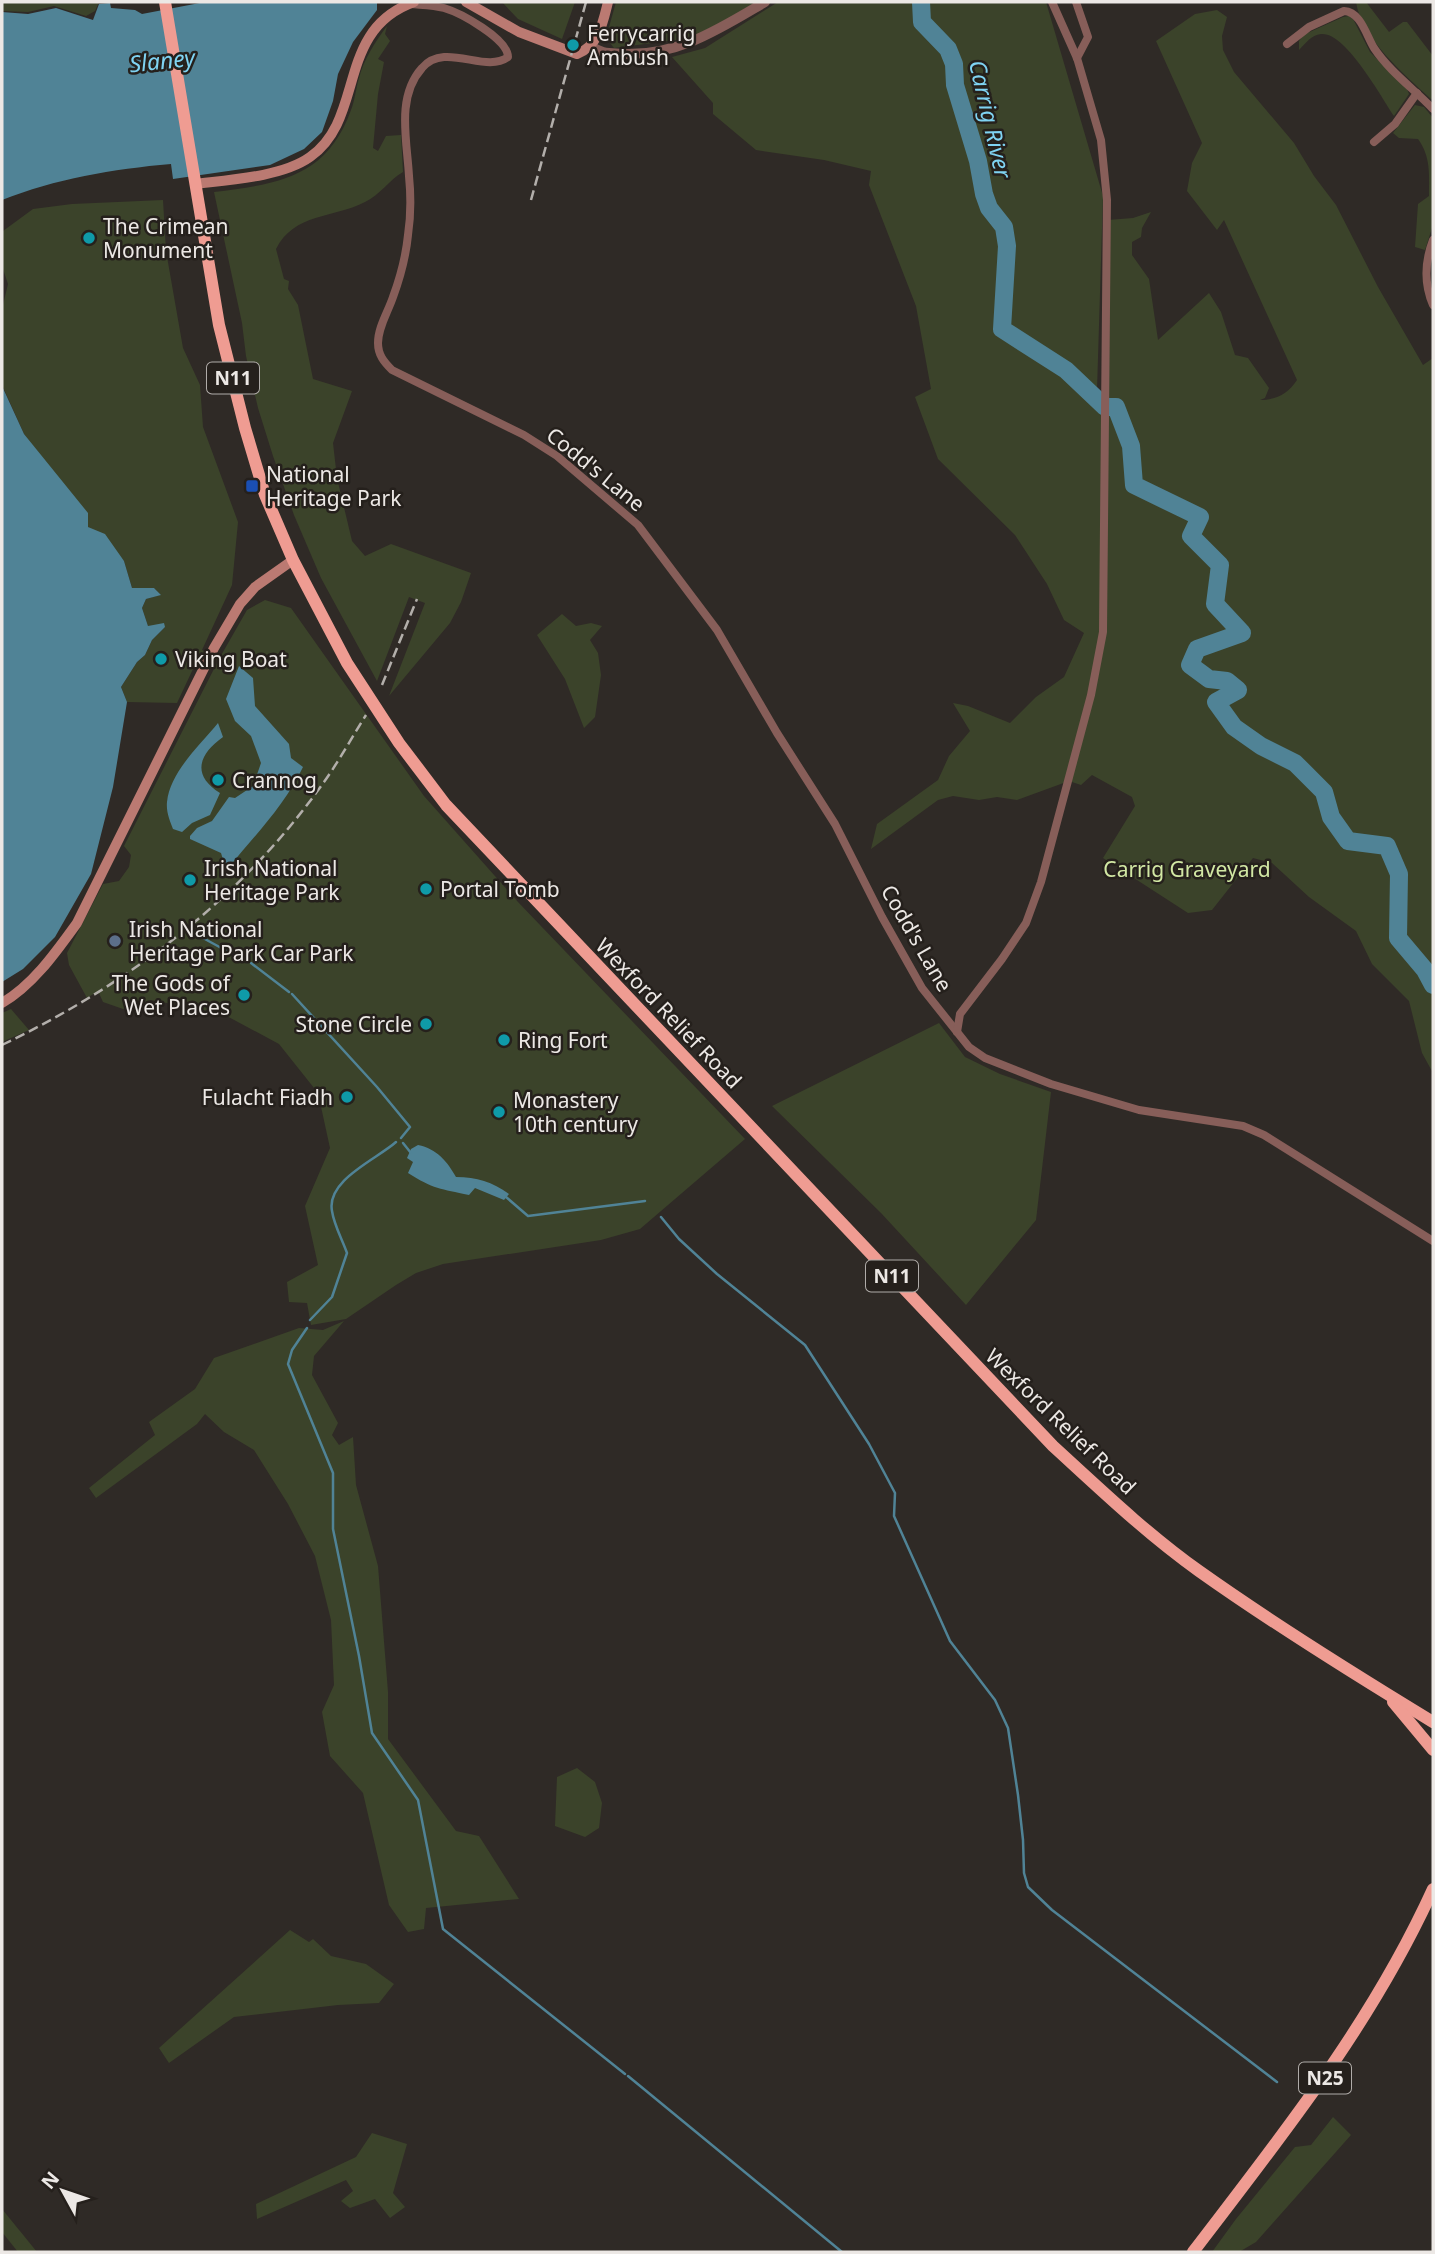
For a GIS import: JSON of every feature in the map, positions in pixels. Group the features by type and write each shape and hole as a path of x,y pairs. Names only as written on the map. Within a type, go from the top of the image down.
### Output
{"highway":[{"name":"N11","path":"165,2 194,180"},
{"name":"Wexford Relief Road","path":"194,180 219,325 265,495 293,561 347,663 399,743 446,805 1053,1446 1110,1499 1197,1569 1284,1630 1433,1722"},
{"name":"Wexford Relief Road","path":"1385,1692 1433,1750"},
{"name":"N25","path":"1193,2252 1350,2042 1433,1889"}],"main road":[{"path":"466,2 519,32 577,54 591,46 598,37 608,2"},
{"path":"194,180 256,175 289,167 308,158 322,146 335,128 355,66 366,42 386,16 411,3"},
{"path":"2,1003 19,993 77,923 214,648 240,604 255,586 293,561"}],"street":[{"path":"591,46 598,52 629,54 672,48 697,41 765,2"},
{"path":"1052,2 1077,58 1101,140 1108,200 1103,632 1091,695 1041,882 1026,923 1002,960 960,1014 957,1032 970,1047 985,1058 1051,1084 1139,1110 1243,1126 1264,1135 1433,1241"},
{"path":"1076,2 1088,37 1077,58"},
{"name":"Codd's Lane","path":"411,3 442,8 472,21 503,45 508,51 508,57 499,62 461,57 440,59 424,65 411,82 405,127 410,191 408,237 378,342 382,359 392,370 524,435 557,456 638,525 717,630 777,733 835,824 922,988 957,1032"},
{"path":"1286,44 1309,27 1350,7 1386,63 1433,108"},
{"path":"1374,142 1395,124 1417,93"},
{"path":"1433,240 1428,256 1427,283 1433,305"}],"green space":[{"path":"2,2 99,2 95,11 86,16 54,6 28,12 2,11"},
{"path":"502,2 575,2 562,39 518,19"},
{"path":"616,2 756,2 691,38 614,48 606,38"},
{"name":"Carrig Graveyard","path":"778,2 1046,2 1103,196 1097,390 1059,360 1008,326 1013,267 1008,221 990,198 986,200 1004,227 1007,244 1002,329 1066,370 1104,407 1108,220 1133,218 1151,212 1142,228 1141,237 1132,242 1132,255 1149,279 1158,340 1209,293 1221,312 1235,355 1248,358 1269,388 1265,398 1260,400 1281,395 1297,380 1224,220 1217,230 1187,191 1192,163 1202,143 1156,41 1195,14 1217,10 1227,17 1222,36 1223,50 1234,72 1294,143 1336,205 1378,287 1423,365 1433,358 1433,1073 1422,1053 1409,1001 1372,964 1356,931 1309,897 1272,863 1253,858 1212,910 1188,913 1103,858 1135,806 1132,797 1092,775 1081,785 1069,781 1017,800 997,797 979,800 953,796 938,800 871,849 877,824 938,780 949,756 970,731 953,703 968,706 1010,723 1036,697 1064,677 1084,633 1064,620 1047,584 1015,535 938,459 915,397 931,389 916,306 869,185 871,171 824,160 756,150 713,114 713,103 672,57 705,48"},
{"path":"1356,2 1366,2 1389,32 1407,22 1433,56 1433,99 1398,68 1375,42 1366,29"},
{"path":"1349,16 1370,52 1407,89 1409,94 1394,116 1362,67 1341,43 1331,36 1317,35 1299,50 1299,41 1303,35"},
{"path":"387,26 385,34 390,41 378,59 384,62 373,148 378,151 386,136 401,135 403,172 365,202 316,218 293,229 276,249 284,279 289,281 288,289 298,305 313,379 352,391 333,443 337,478 352,541 365,556 391,544 471,573 450,623 389,696 425,603 409,597 377,681 321,578 273,456 246,356 242,323 214,192 280,180 298,173 329,150 351,110 367,57"},
{"path":"1415,105 1424,107 1433,118 1433,225 1425,250 1415,247 1418,204 1429,196 1427,159 1418,139 1399,138 1393,133"},
{"path":"163,200 166,251 183,348 200,385 203,427 238,522 232,585 202,650 219,659 247,610 265,600 291,608 424,796 518,902 745,1139 640,1229 601,1240 443,1264 416,1273 346,1319 311,1325 307,1303 289,1302 287,1282 318,1265 305,1206 330,1148 318,1093 279,1044 223,1014 151,1000 123,1009 103,1002 98,991 87,998 69,965 67,953 103,884 119,881 129,867 131,855 124,846 218,661 201,652 177,703 127,702 121,687 137,662 145,655 152,640 165,627 148,626 142,608 146,599 160,595 154,588 132,588 124,561 88,527 24,434 2,385 2,309 8,284 2,266 2,238 3,231 33,209 72,204"},
{"path":"562,614 576,626 591,623 602,626 590,640 598,653 601,675 595,717 584,728 565,679 537,635"},
{"path":"11,1009 29,1030 2,1042 2,1013"},
{"path":"939,1023 965,1057 1000,1074 1051,1092 1036,1220 966,1305 881,1213 772,1106"},
{"path":"344,1321 314,1356 312,1375 338,1423 332,1435 339,1445 353,1437 356,1485 378,1566 388,1692 388,1739 456,1831 479,1836 519,1899 426,1908 424,1929 408,1932 389,1905 363,1793 330,1756 322,1712 334,1685 331,1620 315,1556 288,1504 254,1450 224,1432 205,1414 197,1424 96,1498 89,1488 155,1435 149,1422 195,1389 214,1358 299,1328 323,1330"},
{"path":"577,1768 595,1782 602,1803 599,1828 585,1837 555,1826 557,1777"},
{"path":"290,1930 309,1942 313,1939 331,1956 366,1964 394,1984 379,2003 234,2017 169,2063 159,2048"},
{"path":"1333,2117 1351,2135 1256,2242 1239,2252 1212,2252 1295,2147 1311,2145"},
{"path":"372,2133 407,2144 393,2193 405,2207 390,2218 375,2199 350,2208 341,2201 353,2191 346,2180 257,2219 256,2204 356,2157"},
{"path":"2,2209 37,2252 18,2252 2,2232"}],"water":[{"name":"Slaney","path":"205,2 377,2 377,10 353,42 338,74 333,101 322,132 304,149 270,165 173,179 171,164 128,169 63,181 2,200 2,12 28,14 56,8 93,20 99,4 110,3 111,8 135,10 142,14"},
{"path":"2,386 24,434 88,513 88,527 105,534 124,561 132,588 154,588 161,595 146,599 142,608 148,626 164,623 165,627 152,640 145,655 137,662 121,687 127,702 113,787 91,874 55,937 23,969 2,982"},
{"path":"239,666 253,678 255,706 289,744 291,758 303,767 279,807 229,867 225,866 221,853 190,839 190,836 197,828 212,821 229,797 235,798 253,786 261,763 251,736 235,721 226,699"},
{"path":"218,723 223,737 208,750 202,772 211,786 220,793 210,815 192,823 182,832 173,829 168,816 169,791 187,760"},
{"path":"418,1145 441,1156 456,1177 484,1181 509,1194 504,1200 475,1188 469,1195 444,1190 424,1182 408,1173 413,1162 407,1158 411,1149"}],"waterway":[{"name":"Carrig River","path":"921,2 922,22 948,49 954,64 955,85 978,161 984,194 989,208 1004,227 1007,246 1002,329 1066,370 1105,407 1116,407 1131,446 1134,485 1200,517 1191,536 1220,565 1215,604 1242,633 1197,649 1190,665 1209,679 1227,681 1238,690 1216,702 1234,727 1261,746 1295,763 1324,792 1331,817 1348,841 1387,846 1399,874 1398,938 1425,970 1433,985"},
{"path":"192,932 247,962"},
{"path":"251,963 289,992"},
{"path":"292,994 410,1127 401,1138"},
{"path":"310,1320 332,1297 347,1253 336,1227 332,1200 345,1180 396,1142"},
{"path":"403,1143 411,1153"},
{"path":"506,1197 528,1216 645,1201"},
{"path":"661,1217 679,1239 717,1274 805,1345 869,1444 895,1493 894,1516 950,1641 995,1700 1008,1728 1023,1840 1024,1873 1028,1887 1052,1910 1277,2082"},
{"path":"307,1328 292,1350 288,1364 333,1473 333,1529 372,1733 418,1800 443,1929 625,2074"},
{"path":"628,2076 842,2252"}],"railway":[{"path":"531,200 586,2"},
{"path":"382,685 417,599"},
{"path":"2,1045 49,1021 138,966 220,900 292,824 330,774 366,715"}],"place":[{"name":"Ferrycarrig Ambush","path":"573,45"},
{"name":"The Crimean Monument","path":"89,238"},
{"name":"National Heritage Park","path":"252,486"},
{"name":"Viking Boat","path":"161,659"},
{"name":"Crannog","path":"218,780"},
{"name":"Irish National Heritage Park","path":"190,880"},
{"name":"Portal Tomb","path":"426,889"},
{"name":"Irish National Heritage Park Car Park","path":"115,941"},
{"name":"The Gods of Wet Places","path":"244,995"},
{"name":"Stone Circle","path":"426,1024"},
{"name":"Ring Fort","path":"504,1040"},
{"name":"Fulacht Fiadh","path":"347,1097"},
{"name":"Monastery 10th century","path":"499,1112"}]}
